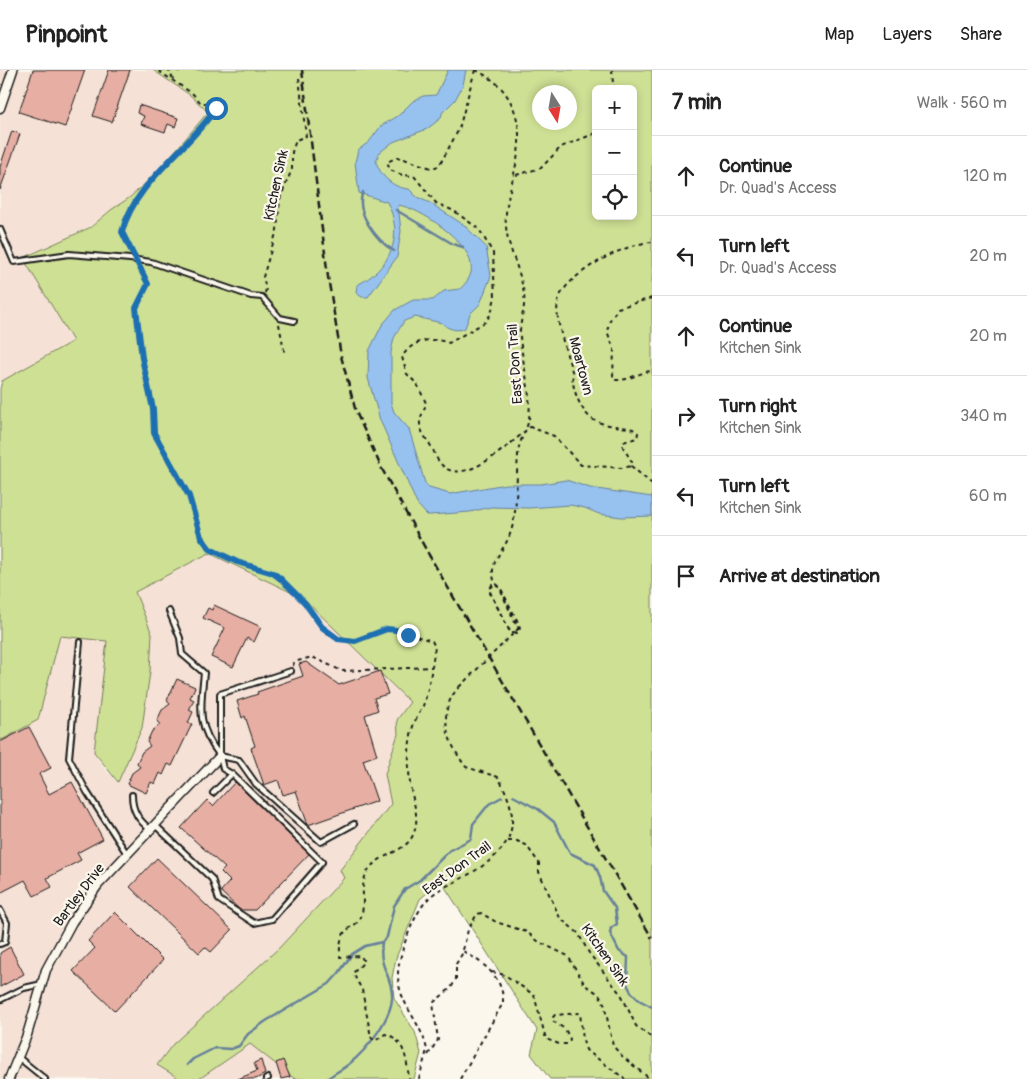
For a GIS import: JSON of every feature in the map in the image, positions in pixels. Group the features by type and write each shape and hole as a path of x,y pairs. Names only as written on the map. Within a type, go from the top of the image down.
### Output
{"street":[{"path":"0,108 13,70"},
{"name":"Bartley Drive","path":"10,1079 19,1058 42,984 55,952 72,922 98,885 220,756"}],"lane":[{"path":"0,229 14,262 69,254 152,262 251,296 260,296 266,299 278,317 294,321"},
{"path":"169,611 180,638 182,654 204,673 201,724 207,740 220,756 239,760 256,784 321,842 354,824"},
{"path":"80,642 69,759 92,799 128,854"},
{"path":"132,796 138,816 212,879 219,900 254,923 272,919 322,862 232,774 223,769 220,756 220,694 291,672"},
{"path":"213,793 232,774"},
{"path":"0,910 7,923 5,942 0,944"},
{"path":"0,1000 24,988 42,984"},
{"path":"19,1058 45,1079"}],"path":[{"path":"158,70 193,94 201,103 207,103 216,108 151,183 129,212 122,232 148,284 136,308 142,358 153,409 154,433 189,496 201,537 210,549 237,562 273,573 305,603 322,627 338,639 355,641 387,629 432,641 435,647 424,703 414,724 411,736 410,782 417,816 416,827 407,844 393,851 369,868 362,886 362,915 357,923 341,937 340,957 356,954 361,956 364,962 353,973 362,990 371,1037 375,1041 385,1034 391,1035 398,1041 405,1054 409,1079"},
{"path":"176,83 169,72 174,70 182,72 182,70"},
{"path":"475,70 459,129 439,166 431,168 398,156 387,162 390,170 402,175 414,176 436,203 454,211 479,228 493,253 495,297 491,314 485,322 450,343 436,338 412,346 402,357 407,374 417,384 426,402 420,421 424,436 440,464 445,469 458,471 482,464 504,450 530,427 554,436 581,465 623,468 631,466 652,484"},
{"name":"East Don Trail","path":"427,1056 426,1044 400,992 398,974 404,947 428,899 483,865 508,841 514,822 504,788 498,777 466,766 447,729 447,705 459,687 509,639 514,634 518,629 499,587 497,585 495,585 492,584 490,592 509,630 511,633 516,633 519,629 518,625 500,587 497,584 495,584 493,584 490,592 509,630 512,633 517,633 520,629 500,586 495,583 494,563 510,534 519,446 528,421 529,402 520,333 524,296 511,252 506,226 506,214 516,175 520,143 516,115 500,86 494,79 475,70"},
{"path":"612,70 614,85"},
{"name":"Kitchen Sink","path":"260,296 266,290 262,277 277,230 280,199 292,170 292,152 296,140 306,136 299,78"},
{"path":"516,175 541,168 561,147 592,135"},
{"name":"Moartown","path":"631,466 632,462 623,447 623,442 637,438 638,433 593,420 586,413 578,398 567,361 558,301 566,286 581,273 620,250 652,242"},
{"path":"652,298 618,308 610,320 607,331 614,348 613,376 616,380 622,381 636,374 652,370"},
{"path":"278,317 285,355"},
{"path":"291,672 294,662 312,657 342,671 432,667"},
{"name":"Kitchen Sink","path":"508,841 517,841 526,845 539,863 539,872 560,918 578,933 589,953 622,996 636,1026 652,1038"},
{"path":"419,1079 427,1056 438,1040 433,1003 451,988 456,979 456,964 463,951 468,930 477,914 481,913 496,922 527,932 539,942 568,956 585,985 599,994 604,1003 610,1037 623,1057 650,1079"},
{"path":"460,1079 503,1003 500,983 492,972 463,951"},
{"path":"492,972 506,976 534,995 546,1039 559,1044 568,1044 570,1039 565,1028 554,1022 552,1018 555,1015 565,1013 580,1013 586,1050 625,1079"}],"shaded area":[{"path":"0,70 153,70 190,95 209,112 155,175 129,198 91,226 23,258 73,341 2,381 0,389"},
{"path":"209,553 303,598 410,702 397,720 398,734 385,774 391,804 341,870 344,878 280,947 173,1044 157,1065 180,1079 0,1079 0,741 38,720 60,635 108,641 94,752 104,768 118,782 152,634 135,592"},
{"path":"250,1044 295,1079 199,1079"}],"green space":[{"path":"153,70 652,70 652,1079 550,1079 531,1054 537,1030 441,881 420,899 396,958 392,978 394,998 415,1032 421,1053 414,1079 295,1079 250,1044 199,1079 180,1079 157,1065 173,1044 280,947 344,878 340,870 391,804 385,774 398,734 397,720 410,702 303,598 209,553 135,592 152,634 150,672 142,728 118,782 94,752 107,641 60,636 38,720 0,741 0,389 2,381 73,341 23,258 91,227 129,198 155,175 208,112 190,95"}],"water":[{"path":"448,70 466,70 463,85 455,100 442,113 441,118 427,129 393,142 379,153 376,161 381,172 393,184 409,189 417,197 464,225 486,247 491,276 480,304 470,314 465,328 453,329 442,323 415,317 404,321 394,338 391,352 391,403 394,412 409,429 425,483 429,488 450,494 506,484 541,484 566,480 590,488 652,497 652,516 621,517 599,514 585,508 570,505 529,508 491,507 470,512 427,515 417,504 380,420 368,378 369,351 382,325 395,310 413,300 433,300 444,291 460,289 470,275 471,265 462,246 453,236 418,212 398,205 401,231 397,257 368,297 362,297 356,293 357,285 369,278 386,261 394,239 395,227 387,202 359,193 355,162 358,150 369,142 381,126 398,116 413,101 423,96 436,95"}],"building":[{"path":"33,70 85,70 65,127 19,112"},
{"path":"109,70 130,70 112,122 93,116"},
{"path":"139,105 178,118 175,127 168,124 165,132 141,124 144,116 137,113"},
{"path":"12,131 20,134 0,190 0,167"},
{"path":"214,605 261,627 254,642 247,638 233,667 211,657 225,628 203,618 208,608 212,610"},
{"path":"306,662 339,685 380,671 388,694 374,698 378,710 365,715 377,755 363,760 377,801 308,825 296,791 283,795 278,780 264,785 251,748 255,746 245,716 242,718 237,701 303,676 299,664"},
{"path":"177,679 195,687 190,698 194,700 189,710 193,712 188,723 192,724 172,766 168,764 163,775 160,773 155,784 151,782 146,793 127,784 132,773 140,767 137,763 142,752 150,746 147,742 152,731 160,725 157,721 162,710 170,704 167,700"},
{"path":"29,727 51,768 39,774 49,794 72,782 103,839 77,853 81,860 47,878 52,887 34,896 25,880 0,893 0,742"},
{"path":"235,782 309,854 255,910 240,910 222,893 221,891 230,881 221,872 225,868 181,828 207,800 213,806"},
{"path":"157,858 232,930 211,952 205,947 199,953 130,887"},
{"path":"115,912 163,960 115,1011 73,971 95,948 88,941"},
{"path":"10,947 24,974 0,987 0,953"},
{"path":"261,1060 265,1074 256,1079 238,1079 257,1071 254,1063"},
{"path":"283,1060 290,1077 281,1079 276,1063"}],"waterway":[{"path":"363,192 361,200 364,217 374,233 394,251"},
{"path":"396,210 453,244 463,247"},
{"path":"513,796 538,809 554,822 570,853 595,865 603,891 615,908 617,924 611,928 610,933 619,951 628,957 627,984 631,992 639,1000 652,1007"},
{"path":"187,1065 193,1059 215,1048 231,1049 239,1046 248,1034 266,1021 329,984 352,954 365,946 382,942 387,937 394,906 405,889 420,880 450,850 471,839 473,824 489,804 502,797"},
{"path":"327,1079 363,1051 378,1032 389,1012 392,994 383,964 382,942"}],"railway":[{"path":"302,70 328,277 341,356 356,412 382,469 429,555 652,938"}],"route":[{"path":"216,108 151,183 129,212 122,232 148,284 136,308 140,325 142,358 153,409 154,433 189,496 196,513 201,537 210,549 237,562 273,573 305,603 322,627 338,639 355,641 387,629 396,630 408,635"}]}
